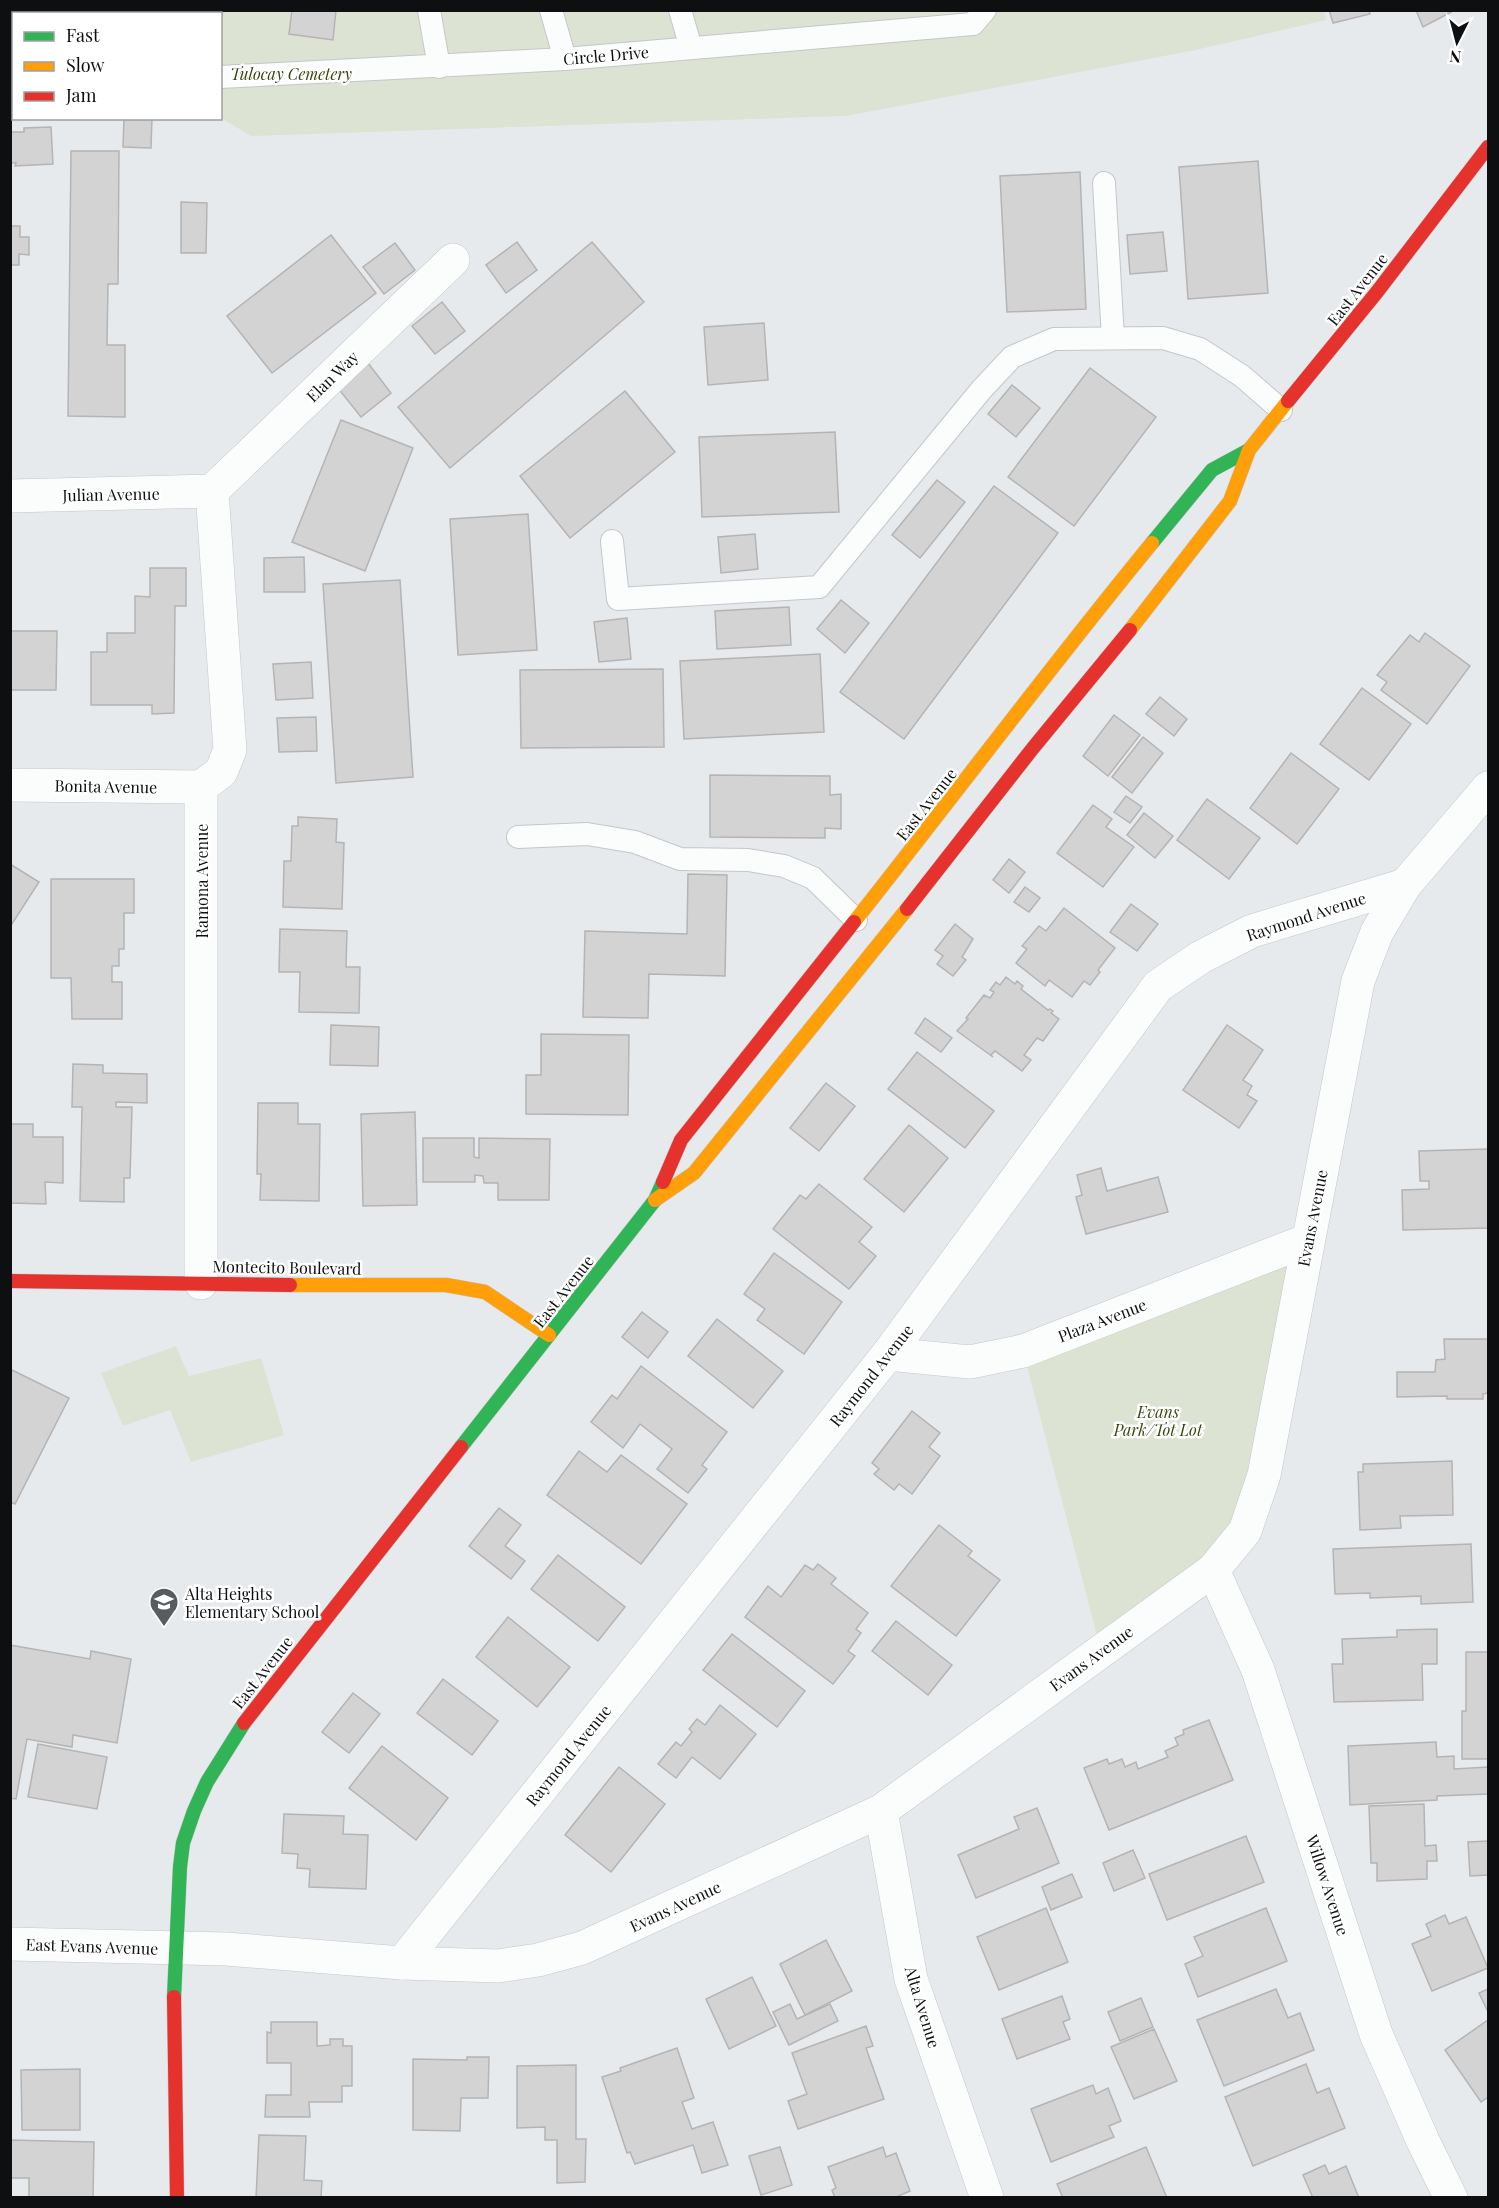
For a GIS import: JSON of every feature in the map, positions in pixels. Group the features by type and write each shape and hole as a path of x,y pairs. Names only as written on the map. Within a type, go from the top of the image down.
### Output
{"street":[{"name":"East Avenue","path":"655,1200 694,1173 1120,642 1230,501 1249,450 1377,292 1488,147"},
{"name":"Elan Way","path":"212,491 453,260"},
{"name":"East Avenue","path":"177,2198 174,1948 183,1846 200,1795 211,1772 241,1726 655,1200 681,1140 942,812 1072,639 1212,470 1249,450"},
{"name":"Julian Avenue","path":"10,496 212,491"},
{"path":"201,787 221,772 230,750 212,491"},
{"name":"Bonita Avenue","path":"10,784 201,787"},
{"name":"Ramona Avenue","path":"201,787 201,1283"},
{"name":"Evans Avenue","path":"174,1948 226,1949 402,1963 498,1966 538,1960 582,1948 881,1811 1213,1570 1245,1531 1264,1475 1359,981 1377,932 1405,885 1488,788"},
{"name":"Raymond Avenue","path":"402,1963 888,1354 1158,986 1201,957 1252,931 1405,885"},
{"name":"Plaza Avenue","path":"888,1354 970,1362 1023,1351 1308,1240"},
{"name":"Montecito Boulevard","path":"10,1281 468,1287 485,1293 549,1335"},
{"name":"Willow Avenue","path":"1213,1570 1258,1670 1376,2034 1451,2198"},
{"name":"Alta Avenue","path":"881,1811 911,1979 987,2198"},
{"name":"East Evans Avenue","path":"10,1944 174,1948"}],"lane":[{"path":"429,10 439,67"},
{"path":"551,10 565,60"},
{"path":"680,10 691,48"},
{"name":"Circle Drive","path":"222,77 565,60 973,24 985,10"},
{"path":"1104,183 1113,338"},
{"path":"612,541 618,599 819,587 982,388 1012,357 1054,339 1163,338 1200,350 1242,376 1281,410"},
{"path":"518,837 587,834 635,842 680,860 748,860 784,866 813,878 856,920"}],"green space":[{"name":"Tulocay Cemetery","path":"1324,10 1326,20 1191,51 846,116 251,136 222,119 222,12 12,12 11,120 11,11"},
{"name":"Evans Park/Tot Lot","path":"1308,1240 1245,1531 1101,1651 1023,1351"},
{"path":"176,1346 189,1376 261,1358 284,1435 191,1462 170,1410 123,1426 101,1373"}],"building":[{"path":"179,10 223,10 222,14 222,12 178,12"},
{"path":"292,10 336,10 333,40 289,34"},
{"path":"1329,10 1369,10 1370,14 1333,23"},
{"path":"1416,10 1455,10 1423,27"},
{"path":"124,120 152,120 151,148 123,147"},
{"path":"51,127 53,164 15,166 16,163 10,163 10,132 24,132 24,128"},
{"path":"71,151 119,151 118,284 108,284 107,345 125,345 125,417 68,416"},
{"path":"1258,161 1268,293 1188,299 1179,167"},
{"path":"1080,172 1086,309 1007,312 1000,176"},
{"path":"181,202 207,203 206,253 181,253"},
{"path":"10,226 20,226 20,237 29,237 29,255 19,254 19,265 10,265"},
{"path":"1163,232 1167,271 1130,274 1127,235"},
{"path":"331,235 376,293 272,373 227,316"},
{"path":"517,242 537,270 506,293 486,265"},
{"path":"592,242 644,302 450,468 398,407"},
{"path":"395,243 415,270 384,294 363,267"},
{"path":"442,302 465,331 435,354 412,326"},
{"path":"764,323 768,380 708,385 704,327"},
{"path":"368,363 391,393 361,417 337,387"},
{"path":"1090,368 1156,417 1074,526 1008,477"},
{"path":"1012,385 1040,408 1016,437 988,414"},
{"path":"625,391 675,452 570,538 520,476"},
{"path":"341,420 413,448 365,571 292,542"},
{"path":"835,432 839,512 702,517 699,437"},
{"path":"937,480 965,502 920,558 892,535"},
{"path":"994,486 1058,533 904,739 840,692"},
{"path":"528,514 537,650 458,655 450,519"},
{"path":"755,534 758,569 721,573 718,537"},
{"path":"304,557 305,592 264,592 264,558"},
{"path":"150,568 186,568 186,606 175,606 174,713 152,714 152,705 91,705 91,652 107,652 107,633 135,633 135,596 150,597"},
{"path":"400,580 413,777 336,783 323,584"},
{"path":"841,600 869,623 845,653 817,629"},
{"path":"789,607 791,645 717,649 715,611"},
{"path":"627,618 631,659 599,662 594,622"},
{"path":"10,631 57,631 56,690 10,690"},
{"path":"1425,633 1470,666 1427,724 1381,690 1387,682 1377,675 1410,635 1419,642"},
{"path":"820,654 824,732 684,739 680,661"},
{"path":"311,662 313,698 276,700 273,664"},
{"path":"663,669 664,747 521,748 520,670"},
{"path":"1362,688 1411,724 1369,780 1320,744"},
{"path":"1160,697 1187,719 1174,736 1146,714"},
{"path":"1114,715 1140,735 1108,776 1083,756"},
{"path":"316,717 317,751 279,752 277,718"},
{"path":"1143,737 1163,753 1132,793 1112,777"},
{"path":"1291,753 1339,789 1297,844 1250,808"},
{"path":"710,775 830,776 830,795 841,794 841,829 825,828 825,838 710,837"},
{"path":"1126,796 1142,807 1130,823 1114,812"},
{"path":"1207,799 1260,838 1229,879 1177,840"},
{"path":"1093,805 1112,819 1106,827 1134,847 1103,887 1057,853"},
{"path":"1144,813 1173,836 1155,858 1127,835"},
{"path":"298,817 337,819 336,842 344,843 342,909 283,907 284,861 291,861 292,826 298,826"},
{"path":"1009,859 1025,872 1009,893 993,880"},
{"path":"10,864 39,882 10,927"},
{"path":"688,874 727,875 725,976 649,974 648,1018 583,1017 585,931 687,934"},
{"path":"51,879 134,879 134,913 124,913 124,949 119,949 119,966 112,966 112,982 122,982 122,1019 72,1019 71,978 51,978"},
{"path":"1025,887 1040,898 1029,912 1014,902"},
{"path":"1131,904 1158,924 1137,951 1110,932"},
{"path":"1064,908 1115,948 1090,985 1084,981 1072,997 1049,980 1045,986 1016,963 1027,949 1022,946 1039,926 1046,931"},
{"path":"955,924 973,939 962,957 966,960 953,976 937,964 943,956 935,950"},
{"path":"280,929 347,931 346,967 360,967 359,1013 299,1012 300,972 279,972"},
{"path":"1006,977 1015,984 1017,981 1023,986 1021,989 1048,1010 1053,1011 1051,1013 1059,1019 1043,1041 1037,1038 1024,1055 1031,1060 1022,1071 995,1051 991,1055 993,1057 957,1031 984,995 990,998 994,992 990,990 996,982 1000,985"},
{"path":"925,1018 952,1038 941,1052 915,1033"},
{"path":"331,1025 379,1027 378,1066 330,1065"},
{"path":"1227,1025 1263,1050 1243,1080 1252,1086 1247,1095 1257,1101 1239,1128 1183,1090"},
{"path":"541,1034 629,1035 628,1115 526,1114 526,1075 541,1075"},
{"path":"917,1052 994,1111 965,1148 888,1089"},
{"path":"73,1064 103,1065 103,1073 147,1074 147,1103 116,1102 116,1107 132,1107 130,1178 124,1178 124,1202 80,1201 82,1107 72,1107"},
{"path":"826,1083 855,1106 819,1151 790,1128"},
{"path":"258,1103 298,1103 298,1124 320,1124 319,1201 260,1200 261,1174 257,1174"},
{"path":"415,1112 417,1205 363,1206 361,1114"},
{"path":"10,1124 33,1124 33,1137 63,1137 63,1183 45,1182 46,1204 10,1203"},
{"path":"909,1125 948,1158 904,1212 864,1179"},
{"path":"423,1138 474,1138 474,1157 479,1158 479,1138 550,1139 549,1200 498,1200 498,1183 484,1183 483,1176 475,1175 475,1182 423,1182"},
{"path":"1488,1149 1488,1228 1403,1230 1402,1190 1429,1189 1429,1181 1420,1181 1419,1151"},
{"path":"1101,1168 1107,1191 1158,1177 1168,1212 1086,1234 1076,1197 1082,1195 1077,1175"},
{"path":"819,1184 872,1227 859,1242 876,1256 849,1289 773,1229 800,1195 806,1199"},
{"path":"774,1253 842,1302 804,1354 757,1320 765,1309 744,1294"},
{"path":"642,1312 668,1332 648,1358 622,1337"},
{"path":"717,1319 783,1371 753,1408 688,1356"},
{"path":"1444,1339 1488,1339 1488,1393 1483,1394 1483,1399 1447,1399 1447,1396 1397,1397 1397,1372 1435,1372 1436,1360 1445,1359"},
{"path":"641,1366 727,1432 702,1465 707,1469 688,1493 657,1469 672,1449 640,1424 623,1448 591,1422 612,1395 617,1399"},
{"path":"10,1369 69,1398 15,1504 10,1502"},
{"path":"912,1411 940,1433 929,1447 940,1456 912,1494 899,1484 894,1490 874,1474 879,1469 872,1463"},
{"path":"579,1451 607,1472 621,1455 687,1504 641,1564 547,1495"},
{"path":"1452,1461 1453,1515 1400,1516 1401,1528 1360,1530 1358,1472 1363,1472 1363,1464"},
{"path":"499,1508 521,1525 505,1546 525,1561 511,1579 469,1546"},
{"path":"939,1525 972,1551 968,1556 1000,1580 956,1636 891,1586"},
{"path":"1471,1544 1473,1602 1421,1604 1421,1596 1370,1598 1370,1593 1335,1594 1333,1549"},
{"path":"558,1555 625,1607 598,1641 531,1589"},
{"path":"818,1564 836,1578 831,1584 868,1613 856,1629 861,1633 848,1651 855,1656 833,1684 745,1617 768,1586 781,1597 805,1565 813,1570"},
{"path":"508,1617 570,1667 537,1707 476,1657"},
{"path":"896,1621 952,1665 928,1695 872,1651"},
{"path":"1437,1629 1437,1664 1422,1664 1423,1700 1334,1702 1332,1664 1343,1664 1342,1639 1397,1637 1397,1630"},
{"path":"732,1634 805,1691 777,1727 703,1670"},
{"path":"10,1645 90,1659 91,1651 131,1659 117,1743 73,1735 72,1747 27,1739 16,1799 10,1798"},
{"path":"1466,1652 1488,1652 1488,1759 1462,1759 1462,1711 1466,1711"},
{"path":"443,1679 498,1721 472,1755 417,1713"},
{"path":"353,1693 380,1714 349,1753 322,1732"},
{"path":"720,1705 756,1734 720,1779 692,1757 676,1778 658,1764 676,1742 681,1746 692,1732 689,1729 697,1719 705,1725"},
{"path":"1209,1720 1233,1780 1109,1830 1084,1768 1107,1759 1109,1764 1122,1759 1125,1767 1136,1762 1138,1769 1168,1757 1165,1751 1178,1745 1175,1738 1184,1734 1183,1730"},
{"path":"1436,1742 1437,1757 1454,1756 1454,1769 1488,1767 1488,1794 1437,1796 1437,1800 1350,1805 1348,1746"},
{"path":"38,1744 107,1757 97,1809 28,1797"},
{"path":"382,1746 448,1798 416,1840 349,1788"},
{"path":"619,1767 665,1804 611,1872 565,1835"},
{"path":"1424,1804 1425,1846 1436,1845 1437,1861 1427,1861 1427,1879 1377,1881 1377,1863 1371,1863 1369,1806"},
{"path":"1037,1808 1059,1863 976,1898 958,1855 1019,1829 1014,1817"},
{"path":"284,1814 344,1816 343,1834 368,1835 366,1889 309,1887 310,1869 297,1868 298,1854 282,1853"},
{"path":"1246,1836 1264,1882 1167,1920 1149,1874"},
{"path":"1488,1841 1488,1875 1470,1876 1468,1842"},
{"path":"1133,1850 1145,1878 1114,1891 1103,1863"},
{"path":"1072,1874 1082,1897 1051,1910 1042,1887"},
{"path":"1046,1908 1068,1962 999,1990 977,1937"},
{"path":"1266,1908 1287,1961 1198,1997 1185,1964 1203,1956 1194,1937"},
{"path":"1445,1915 1449,1924 1466,1917 1488,1968 1432,1991 1412,1944 1431,1936 1426,1924"},
{"path":"826,1940 852,1991 805,2015 780,1964"},
{"path":"752,1977 776,2026 729,2049 706,1999"},
{"path":"1276,1989 1288,2018 1300,2013 1314,2050 1224,2086 1197,2020"},
{"path":"1488,1989 1488,2012 1479,1993"},
{"path":"1062,1996 1070,2019 1063,2022 1070,2039 1017,2059 1002,2019"},
{"path":"1141,1998 1153,2027 1120,2041 1108,2012"},
{"path":"790,2004 797,2019 830,2004 838,2021 789,2045 773,2012"},
{"path":"1488,2020 1488,2097 1481,2102 1445,2050"},
{"path":"271,2022 317,2022 317,2046 330,2045 330,2039 343,2039 343,2046 352,2046 352,2086 342,2086 342,2102 309,2102 310,2117 265,2117 266,2095 291,2095 291,2063 267,2063 267,2032 271,2033"},
{"path":"866,2026 873,2046 866,2048 884,2099 798,2129 788,2101 807,2094 792,2053"},
{"path":"1154,2029 1177,2081 1134,2099 1111,2047"},
{"path":"677,2048 694,2098 682,2102 692,2129 713,2122 728,2165 702,2173 693,2145 635,2164 630,2152 627,2153 602,2077 621,2071 620,2068"},
{"path":"467,2057 489,2057 488,2098 461,2098 460,2131 413,2130 413,2059 467,2060"},
{"path":"1306,2064 1317,2093 1329,2088 1345,2128 1253,2166 1225,2097"},
{"path":"576,2065 576,2139 586,2139 585,2182 557,2183 557,2140 545,2140 545,2127 517,2128 517,2066"},
{"path":"80,2069 80,2130 22,2130 21,2070"},
{"path":"1093,2085 1096,2094 1108,2088 1121,2121 1109,2126 1114,2137 1051,2162 1031,2109"},
{"path":"259,2135 306,2136 304,2180 322,2181 321,2198 256,2198"},
{"path":"10,2140 94,2142 93,2198 29,2198 29,2178 10,2178"},
{"path":"780,2147 792,2185 761,2195 749,2156"},
{"path":"883,2147 886,2157 896,2153 910,2191 894,2198 835,2198 832,2190 836,2188 828,2167"},
{"path":"1146,2147 1167,2198 1063,2198 1057,2184"},
{"path":"1325,2165 1329,2174 1346,2166 1359,2198 1313,2198 1303,2175"}],"traffic: fast":[{"path":"1152,543 1212,470 1249,450"},
{"path":"461,1447 655,1200 663,1182"},
{"path":"174,1997 183,1843 207,1782 244,1723"}],"traffic: slow":[{"path":"1130,630 1230,501 1249,450 1288,401"},
{"path":"854,922 1152,543"},
{"path":"655,1200 694,1173 907,909"},
{"path":"290,1285 446,1285 485,1292 549,1335"}],"traffic: jam":[{"path":"1288,401 1377,292 1488,147"},
{"path":"907,909 1033,748 1130,630"},
{"path":"663,1182 681,1140 854,922"},
{"path":"10,1281 290,1285"},
{"path":"244,1723 461,1447"},
{"path":"174,1997 177,2198"}],"place":[{"name":"Alta Heights Elementary School","path":"164,1628"}]}
